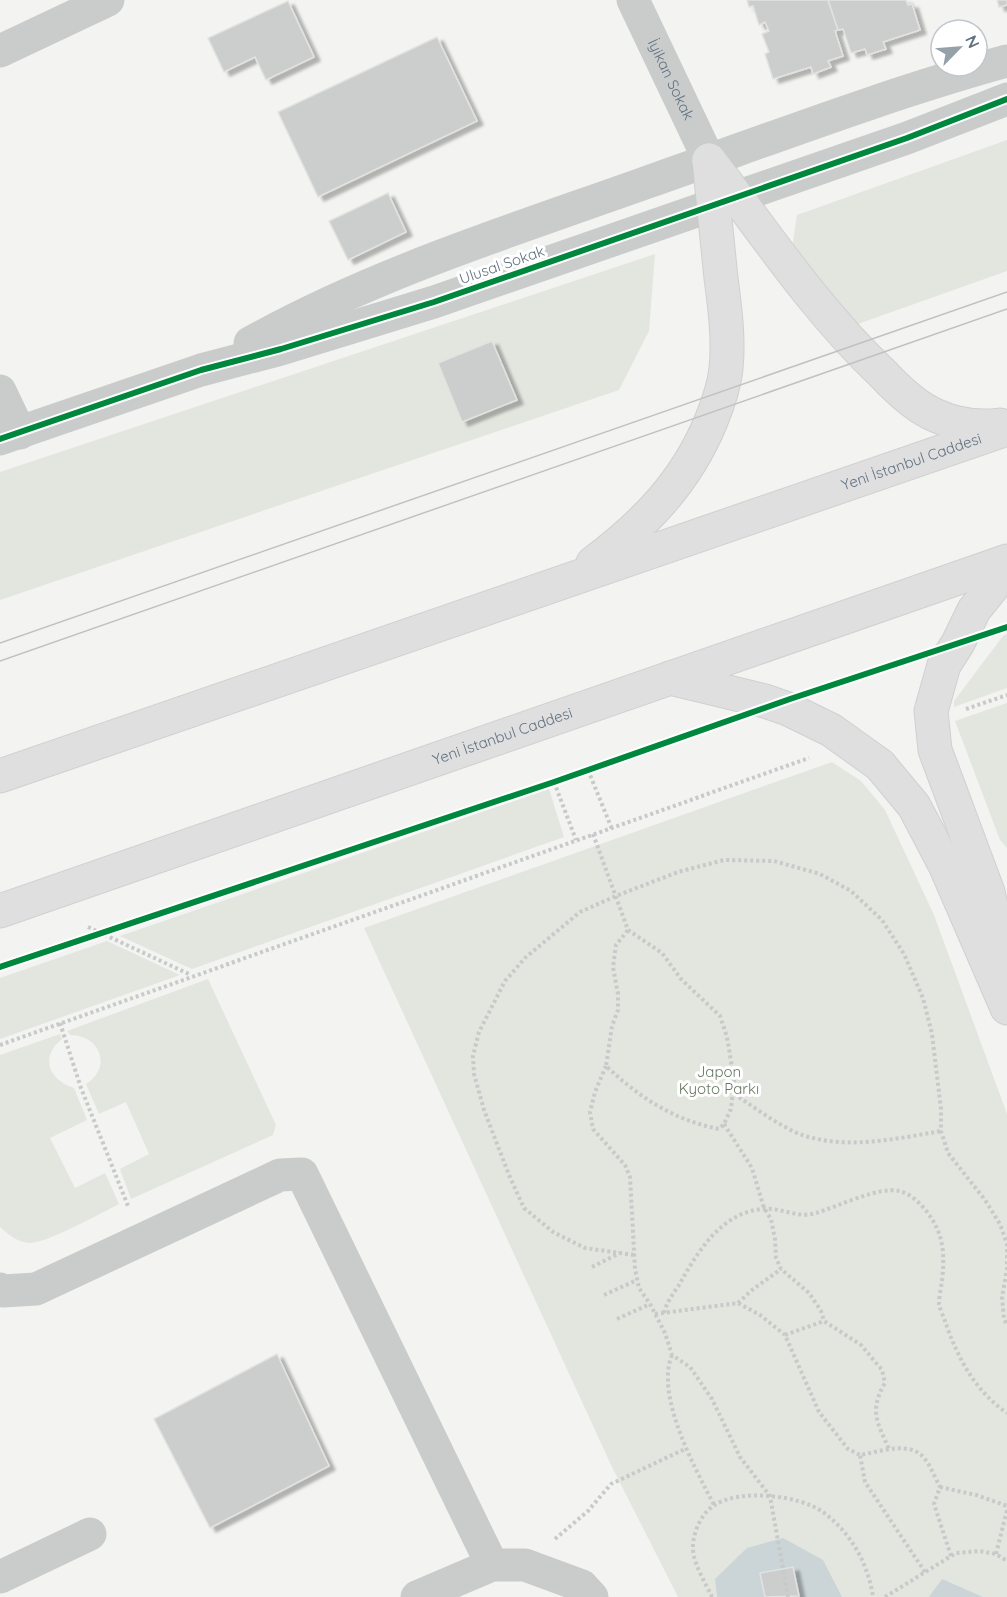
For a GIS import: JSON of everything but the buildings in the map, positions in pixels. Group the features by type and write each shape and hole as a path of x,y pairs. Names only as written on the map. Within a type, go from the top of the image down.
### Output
{"highway":[{"path":"572,579 637,527 664,499 686,472 703,441 715,410 724,381 728,350 725,201 709,160"},
{"path":"725,201 865,358 896,387 935,416 960,424 1007,427"},
{"name":"Yeni İstanbul Caddesi","path":"0,776 1007,427"},
{"name":"Yeni İstanbul Caddesi","path":"0,911 1007,561"},
{"path":"1007,569 974,610 944,665 931,711 935,750 998,888 1007,981"},
{"path":"670,678 765,701 788,709 831,730 880,765 914,806 945,866 1007,1008"}],"street":[{"path":"0,51 108,0"},
{"name":"İyikan Sokak","path":"633,0 709,160"},
{"name":"Ulusal Sokak","path":"201,370 274,329 347,296 496,235 892,96 1007,60"},
{"name":"Ulusal Sokak","path":"10,436 201,370 281,349 434,302 927,130 1007,99"},
{"path":"0,391 10,436"},
{"path":"0,1289 3,1291 36,1289 280,1175 302,1174 492,1565"},
{"path":"0,1577 90,1534"},
{"path":"417,1597 492,1565 525,1565 582,1586 592,1597"}],"path":[{"path":"958,712 1007,695"},
{"path":"0,1045 849,743"},
{"path":"577,774 598,766"},
{"path":"588,770 612,829"},
{"path":"543,786 565,778"},
{"path":"554,782 576,840"},
{"path":"593,834 628,930 662,953 681,979 720,1016 727,1037 735,1080 731,1109 719,1129 707,1127 652,1104 627,1086 606,1066"},
{"path":"634,1255 585,1248 553,1232 524,1208 484,1110 474,1074 473,1056 479,1032 505,981 525,958 580,912 678,872 724,860 774,861 820,874 851,891 882,920 904,954 923,998 932,1034 941,1131 948,1154 1000,1224 1007,1244 1007,1269 1002,1297 1007,1325"},
{"path":"88,927 192,976"},
{"path":"91,937 114,929"},
{"path":"628,930 616,945 613,967 618,994 618,1010 612,1026 606,1066 595,1092 590,1112 593,1129 625,1165 630,1177 634,1255 639,1288 655,1314 672,1355 690,1367 712,1399 740,1457 770,1496 788,1597"},
{"path":"60,1023 81,1088 128,1206"},
{"path":"734,1094 797,1132 824,1140 890,1140 941,1131"},
{"path":"724,1124 752,1168 764,1208 771,1219 776,1258 781,1269 809,1293 821,1311 824,1322 861,1346 882,1370 885,1383 874,1409 889,1449"},
{"path":"664,1313 692,1262 713,1233 737,1216 764,1208 813,1215 868,1194 898,1190 913,1198 928,1213 938,1230 945,1255 939,1304 964,1368 986,1395 1007,1413"},
{"path":"592,1267 621,1253"},
{"path":"738,1304 752,1290 781,1269"},
{"path":"604,1295 637,1280"},
{"path":"617,1319 650,1304"},
{"path":"655,1314 738,1304 760,1315 784,1335 819,1412 848,1449 860,1455 889,1449 909,1449 923,1456 940,1487 934,1504 951,1556"},
{"path":"784,1335 824,1322"},
{"path":"672,1355 668,1364 668,1379 678,1429 714,1505"},
{"path":"525,1565 588,1510 611,1484 686,1449"},
{"path":"860,1455 865,1482 925,1572"},
{"path":"940,1487 976,1494 1007,1508 996,1554"},
{"path":"712,1597 693,1552 694,1533 714,1505 740,1497 770,1496 797,1500 822,1511 843,1530 858,1551 870,1576 873,1597"},
{"path":"885,1597 956,1553 979,1551 996,1554 1007,1561"}],"green space":[{"path":"1007,140 1007,271 855,325 791,255 797,215"},
{"path":"655,254 649,331 619,390 0,600 0,472"},
{"path":"1007,634 1007,688 954,707 954,701 1003,636"},
{"path":"1007,703 1007,848 1000,840 955,721"},
{"name":"Japon Kyoto Parkı","path":"832,762 861,781 885,810 934,915 1007,1114 1007,1597 678,1597 612,1467 364,928"},
{"path":"549,789 564,837 192,969 120,936"},
{"path":"107,941 180,975 0,1039 0,978"},
{"path":"208,979 276,1125 273,1135 131,1199 120,1169 149,1154 126,1102 99,1114 86,1084 99,1069 101,1061 99,1053 89,1040 70,1035 67,1031"},
{"path":"60,1034 62,1039 51,1053 50,1067 58,1080 74,1088 87,1120 50,1138 75,1188 105,1173 119,1204 47,1239 28,1243 13,1237 0,1227 0,1055"}],"shaded area":[{"path":"783,1538 823,1560 842,1597 717,1597 715,1579 747,1548"},
{"path":"942,1579 983,1597 929,1597"}],"tram line":[{"path":"0,643 1007,292"},
{"path":"0,661 1007,309"}],"cycle path":[{"path":"0,439 201,370 281,349 434,302 907,138 1007,99"},
{"path":"0,967 554,782 790,699 1007,627"}]}
